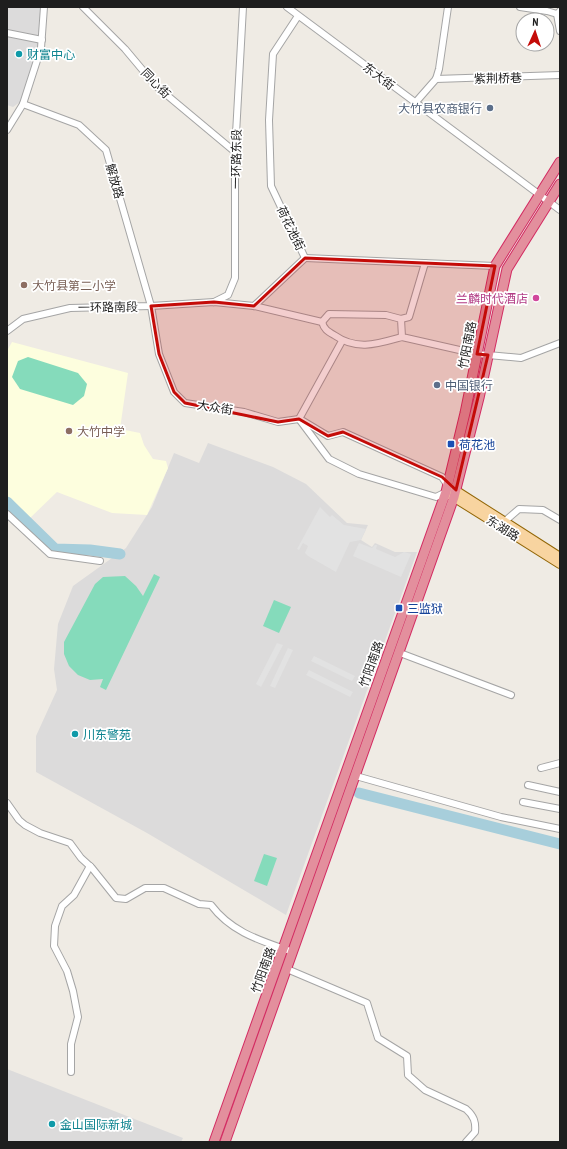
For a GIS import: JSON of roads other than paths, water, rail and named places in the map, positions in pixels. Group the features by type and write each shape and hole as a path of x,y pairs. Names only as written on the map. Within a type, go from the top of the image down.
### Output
{"highway":[{"name":"竹阳南路","path":"214,1142 283,948 451,491 495,266 560,162"},
{"name":"竹阳南路","path":"224,1142 400,653 451,491 488,355 507,269 560,184"}],"main road":[{"name":"东湖路","path":"451,491 505,521 560,557"},
{"name":"东湖路","path":"451,491 560,564"}],"street":[{"path":"7,130 23,104 41,48 44,7"},
{"name":"同心街","path":"83,7 125,49 156,86 235,152"},
{"name":"一环路东段","path":"214,302 228,295 235,278 235,152 244,7"},
{"name":"东大街","path":"287,7 560,210"},
{"path":"415,103 436,79 439,70 448,7"},
{"path":"520,7 558,13 560,31"},
{"name":"荷花池街","path":"298,16 273,54 270,120 271,186 305,258 495,266"},
{"path":"7,33 42,40"},
{"name":"紫荆桥巷","path":"436,79 560,75"},
{"name":"解放路","path":"23,104 79,125 106,150 151,306"},
{"path":"254,306 305,258"},
{"path":"425,263 409,317 401,319 386,315 328,314 322,322 324,330 342,341 361,346 402,337 477,354 521,358 560,343"},
{"name":"一环路南段","path":"7,330 24,319 70,308 151,306 214,302 254,306 322,322"},
{"name":"大众街","path":"151,306 159,354 167,379 174,392 185,403 244,412 278,422 299,419"},
{"path":"401,319 402,337"},
{"path":"299,419 342,341"},
{"path":"299,419 328,436 342,432 442,477 451,491 436,497 359,474 329,459 299,419"},
{"path":"505,521 519,509 543,510 560,520"},
{"path":"7,514 50,554 100,561"},
{"path":"400,653 511,695"},
{"path":"541,768 560,763"},
{"path":"356,776 502,817 560,829"},
{"path":"528,785 560,792"},
{"path":"523,802 560,809"},
{"path":"7,803 19,820 25,825 40,833 70,843 116,898 126,899 150,888 172,890 199,904 211,905 222,918 248,936 293,952"},
{"path":"71,1072 71,1044 78,1017 74,991 67,971 54,946 55,926 62,906 74,895 90,866"},
{"path":"287,969 367,1003 378,1038 407,1056 408,1074 425,1090 466,1109 471,1113 475,1119 475,1132 466,1142"}],"waterway":[{"path":"7,502 55,549 90,550 120,554"},
{"path":"359,793 560,844"}],"place":[{"name":"财富中心","path":"19,54"},
{"name":"大竹县农商银行","path":"490,108"},
{"name":"大竹县第二小学","path":"24,285"},
{"name":"兰麟时代酒店","path":"536,298"},
{"name":"中国银行","path":"437,385"},
{"name":"大竹中学","path":"69,431"},
{"name":"荷花池","path":"451,444"},
{"name":"三监狱","path":"399,608"},
{"name":"川东警苑","path":"75,734"},
{"name":"金山国际新城","path":"52,1124"}]}
